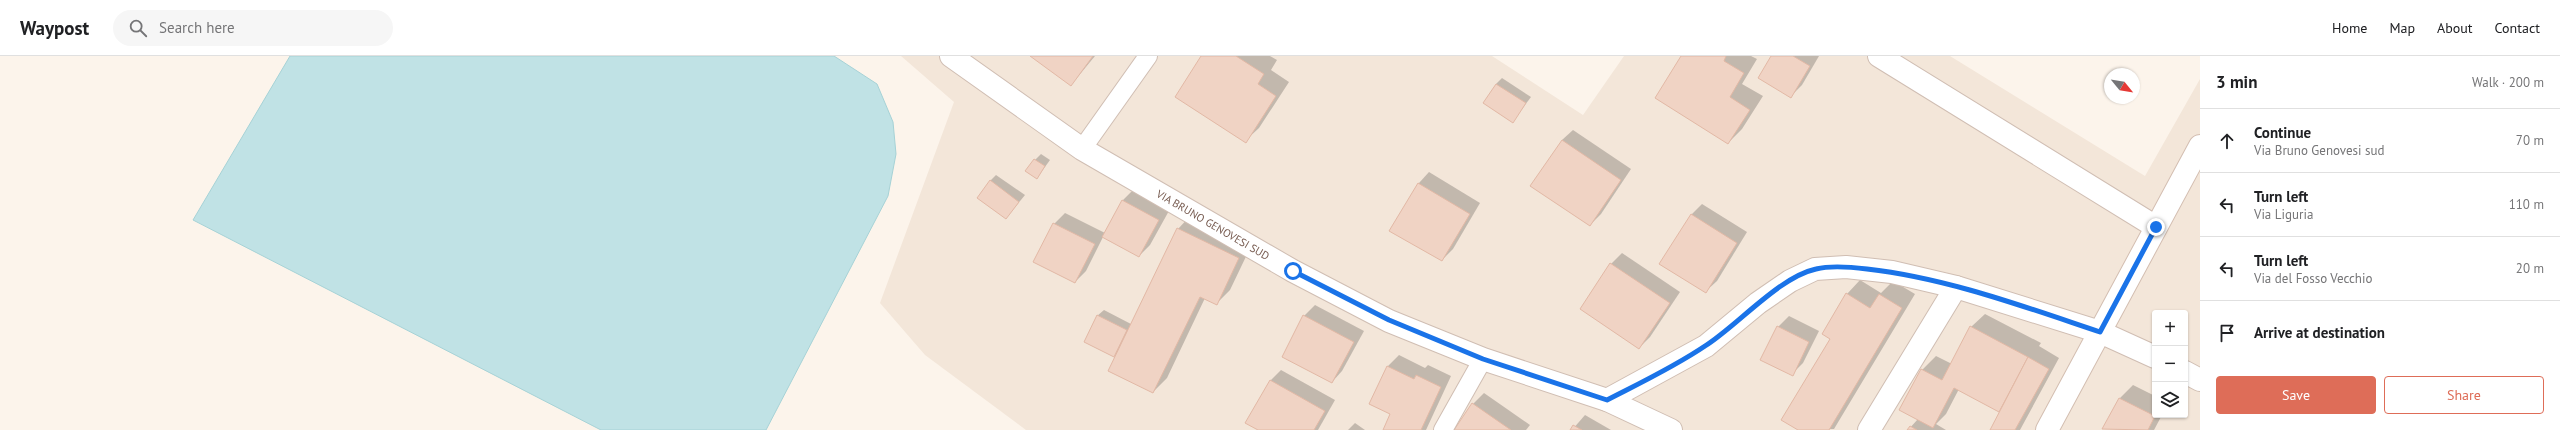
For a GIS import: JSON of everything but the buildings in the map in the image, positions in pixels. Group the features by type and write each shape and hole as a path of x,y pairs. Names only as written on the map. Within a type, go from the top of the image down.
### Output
{"street":[{"name":"VIA BRUNO GENOVESI SUD","path":"951,56 1082,149 1293,271 1389,320 1483,359 1607,400 1671,430"},
{"path":"1879,56 2156,227"},
{"path":"2047,430 2200,146"},
{"path":"1607,400 1706,346 1758,303 1790,281 1815,269 1846,267 1892,272 1956,287 2100,332 2152,356"},
{"path":"1869,430 1956,287"},
{"path":"2188,374 2200,380"}],"lane":[{"path":"1082,149 1148,56"},
{"path":"1443,430 1483,359"}],"shaded area":[{"path":"901,56 1492,56 1583,115 1624,56 1950,56 2145,176 2200,79 2200,430 1026,430 925,355 880,303 954,102"}],"water":[{"path":"290,56 834,56 877,84 893,122 896,154 888,196 766,430 601,430 193,220"}],"route":[{"path":"1293,271 1389,320 1483,359 1607,400 1706,346 1758,303 1790,281 1815,269 1846,267 1892,272 1956,287 2100,332 2156,227"}]}
